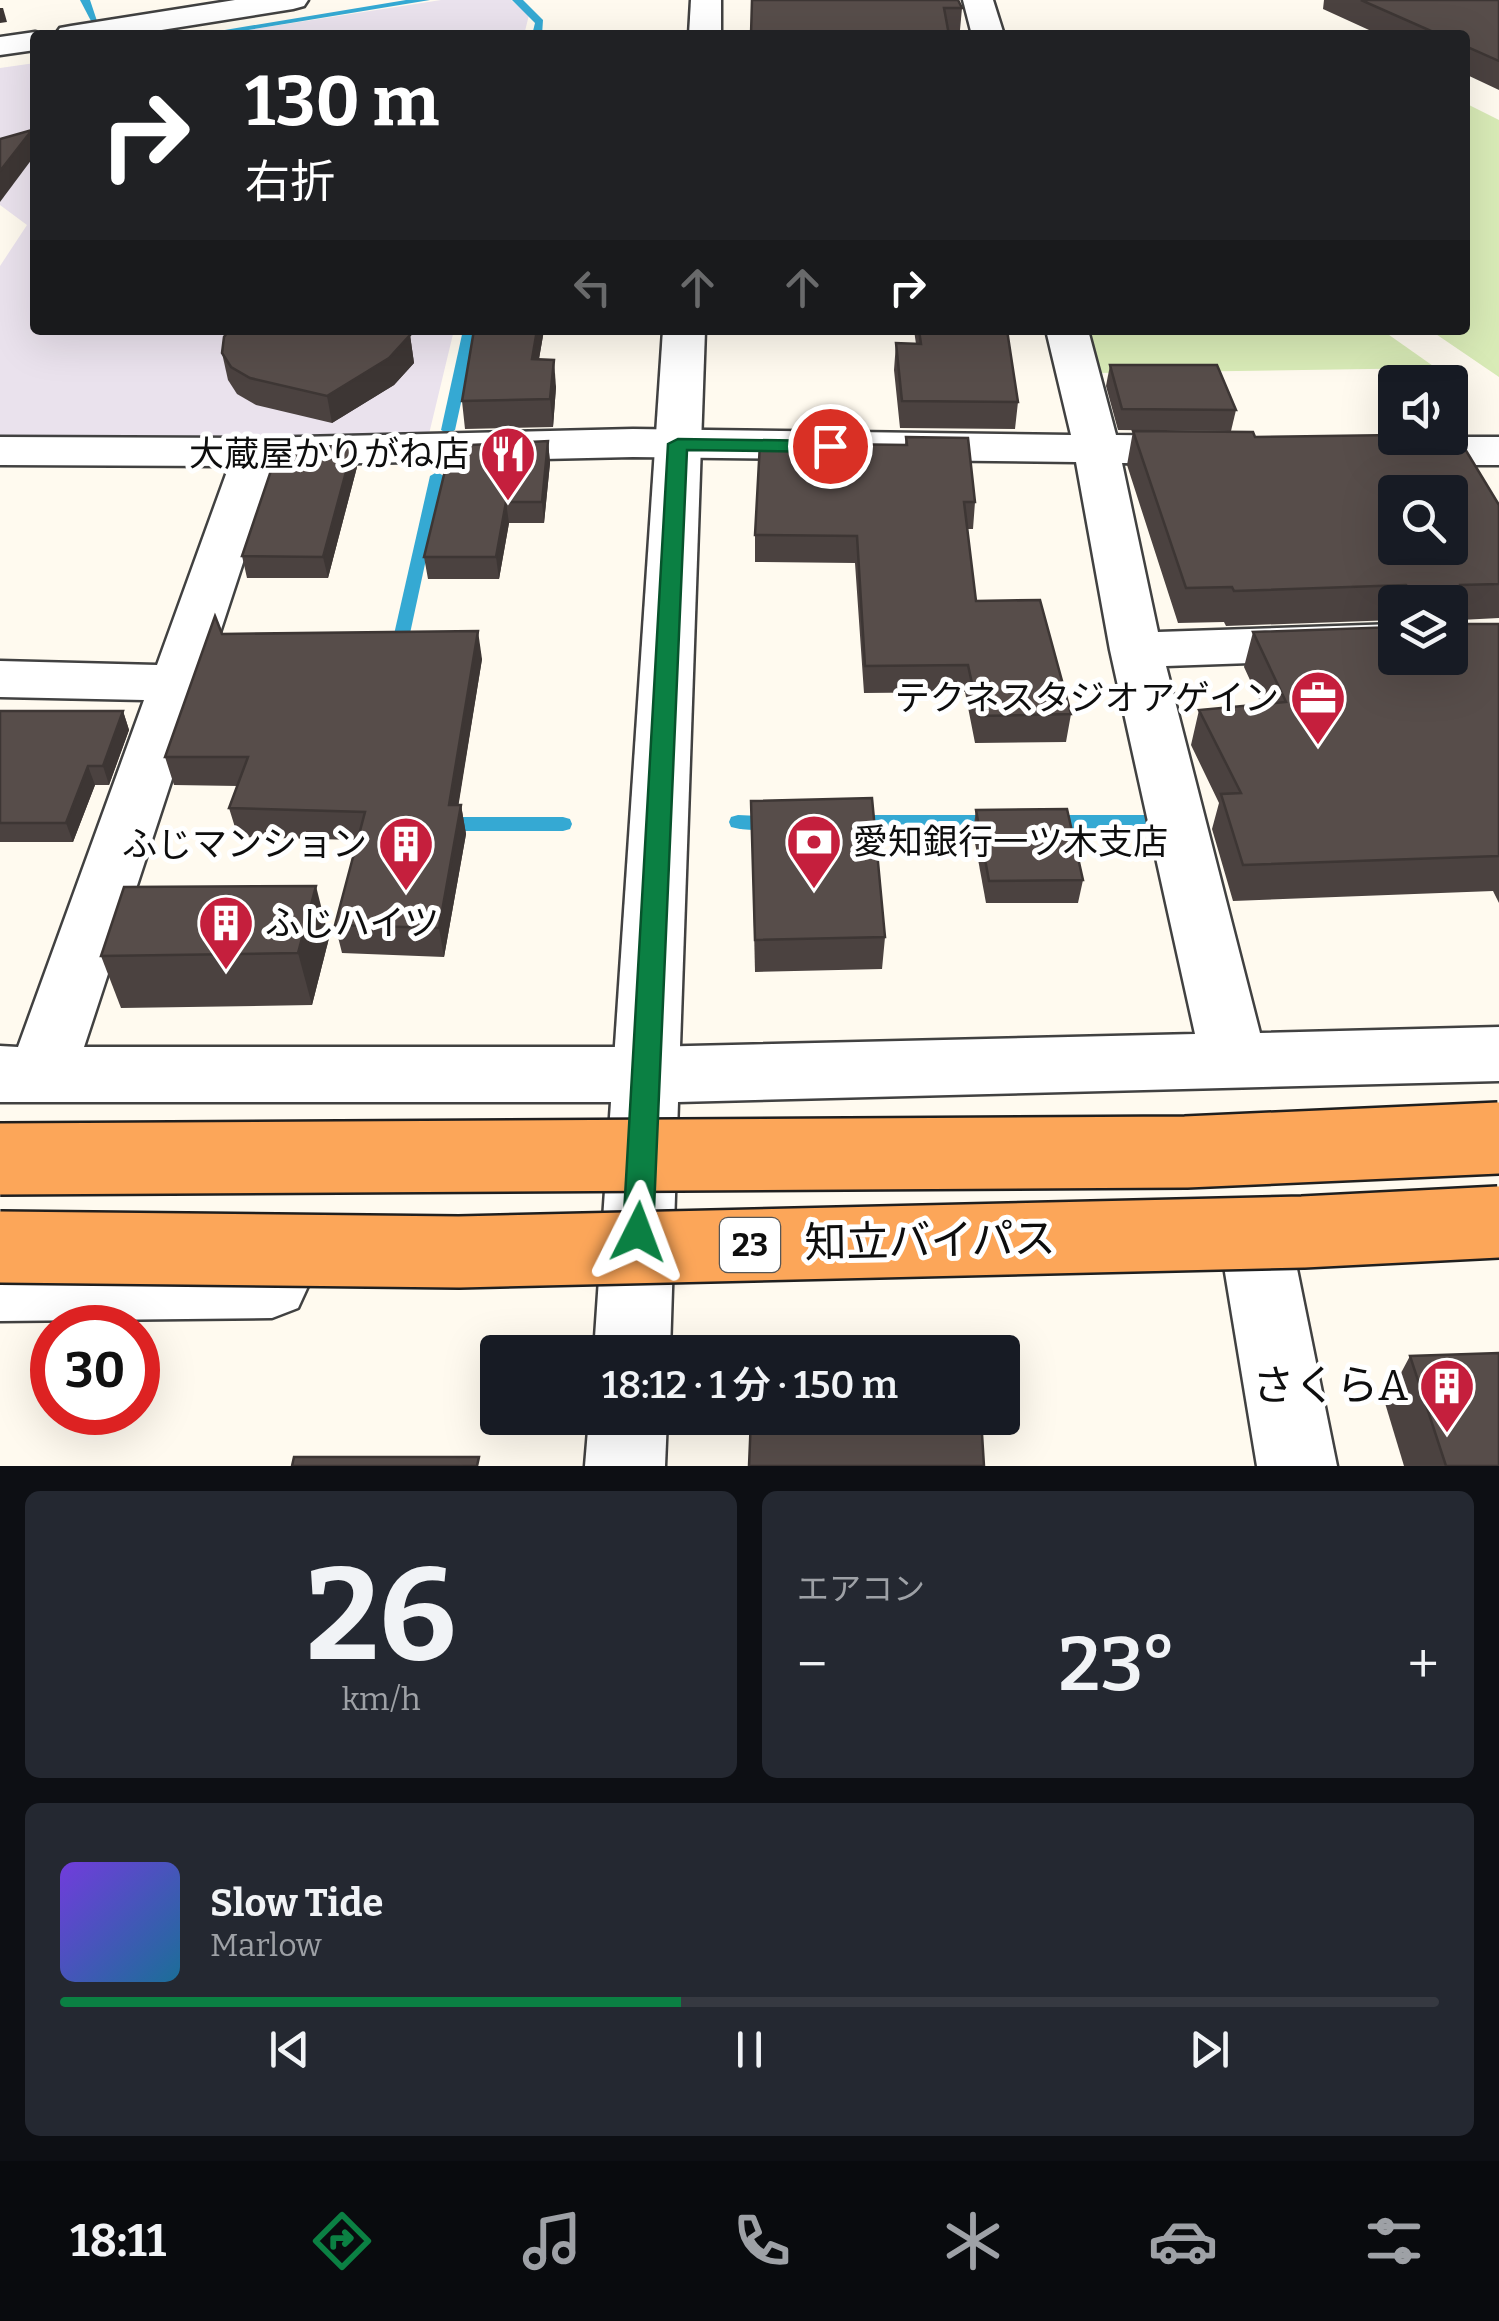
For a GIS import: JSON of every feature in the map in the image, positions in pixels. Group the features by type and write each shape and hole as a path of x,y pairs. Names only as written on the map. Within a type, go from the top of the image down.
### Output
{"highway":[{"path":"0,1159 1186,1152 1499,1138"},
{"name":"知立バイパス","path":"2,1281 459,1252 1304,1232 1499,1222"}],"street":[{"path":"103,30 293,0"},
{"path":"704,30 706,0"},
{"path":"978,0 987,30"},
{"path":"0,46 30,41"},
{"path":"633,1335 684,335"},
{"path":"1067,335 1098,450 1136,650 1234,1059"},
{"path":"0,451 257,452 678,444 1250,450"},
{"path":"1346,451 1499,451"},
{"path":"257,452 175,683 21,1074 646,1075 1499,1054"},
{"path":"1136,650 1378,643"},
{"path":"0,679 175,683"},
{"path":"2,1281 465,1281 636,1272 1499,1247"},
{"path":"1258,1254 1297,1466"},
{"path":"625,1466 627,1435"}],"shaded area":[{"path":"441,0 511,0 529,15 525,30 247,30"},
{"path":"30,64 30,335 453,335 429,434 0,438 0,266 27,225 0,205 0,68"}],"green space":[{"path":"1470,106 1499,120 1499,377 1437,335 1470,335"},
{"path":"1087,335 1389,335 1432,365 1378,365 1378,369 1097,373"}],"building":[{"path":"752,0 958,0 962,8 944,8 948,30 751,30"},
{"path":"1361,0 1499,0 1499,61 1470,48 1470,30 1429,30"},
{"path":"30,131 0,171 0,139"},
{"path":"410,335 389,358 327,396 250,378 231,367 222,353 224,337"},
{"path":"473,335 536,335 532,359 554,360 550,399 462,401"},
{"path":"920,335 1008,335 1018,402 902,401 896,343 921,344"},
{"path":"1110,365 1217,365 1236,410 1122,409"},
{"path":"1133,431 1253,432 1255,437 1378,435 1378,455 1468,454 1499,505 1499,584 1234,591 1232,587 1186,588"},
{"path":"906,437 968,438 975,502 964,502 976,601 1040,600 1071,714 979,716 968,665 865,666 857,536 755,535 760,443 907,445"},
{"path":"548,441 542,502 506,502 496,557 424,557 451,446"},
{"path":"353,446 323,557 242,556 279,447"},
{"path":"215,616 222,634 478,631 449,805 461,805 439,928 335,925 365,812 229,808 248,757 165,757"},
{"path":"1468,624 1499,624 1499,856 1243,865 1221,794 1241,793 1199,710 1286,702 1253,632 1378,628 1378,675 1468,675"},
{"path":"0,711 123,711 103,766 88,766 66,823 0,823"},
{"path":"872,798 885,937 755,940 751,801"},
{"path":"1067,809 1083,880 989,881 976,810"},
{"path":"316,886 298,953 101,956 124,887"},
{"path":"1499,1353 1499,1466 1446,1466 1410,1356"},
{"path":"750,1435 982,1435 984,1466 749,1466"},
{"path":"294,1457 479,1457 477,1466 292,1466"}],"waterway":[{"path":"85,0 94,19"},
{"path":"231,30 425,0"},
{"path":"517,0 540,22 538,30"},
{"path":"448,430 469,335"},
{"path":"398,652 437,476"},
{"path":"738,822 773,822"},
{"path":"854,822 998,822"},
{"path":"1049,822 1154,822"},
{"path":"442,824 563,824"}],"place":[{"name":"大蔵屋かりがね店","path":"508,503"},
{"name":"テクネスタジオアゲイン","path":"1318,747"},
{"name":"愛知銀行一ツ木支店","path":"814,891"},
{"name":"ふじマンション","path":"406,893"},
{"name":"ふじハイツ","path":"226,972"},
{"name":"さくらA","path":"1447,1435"}],"route":[{"path":"638,1232 678,444 830,446"}]}
